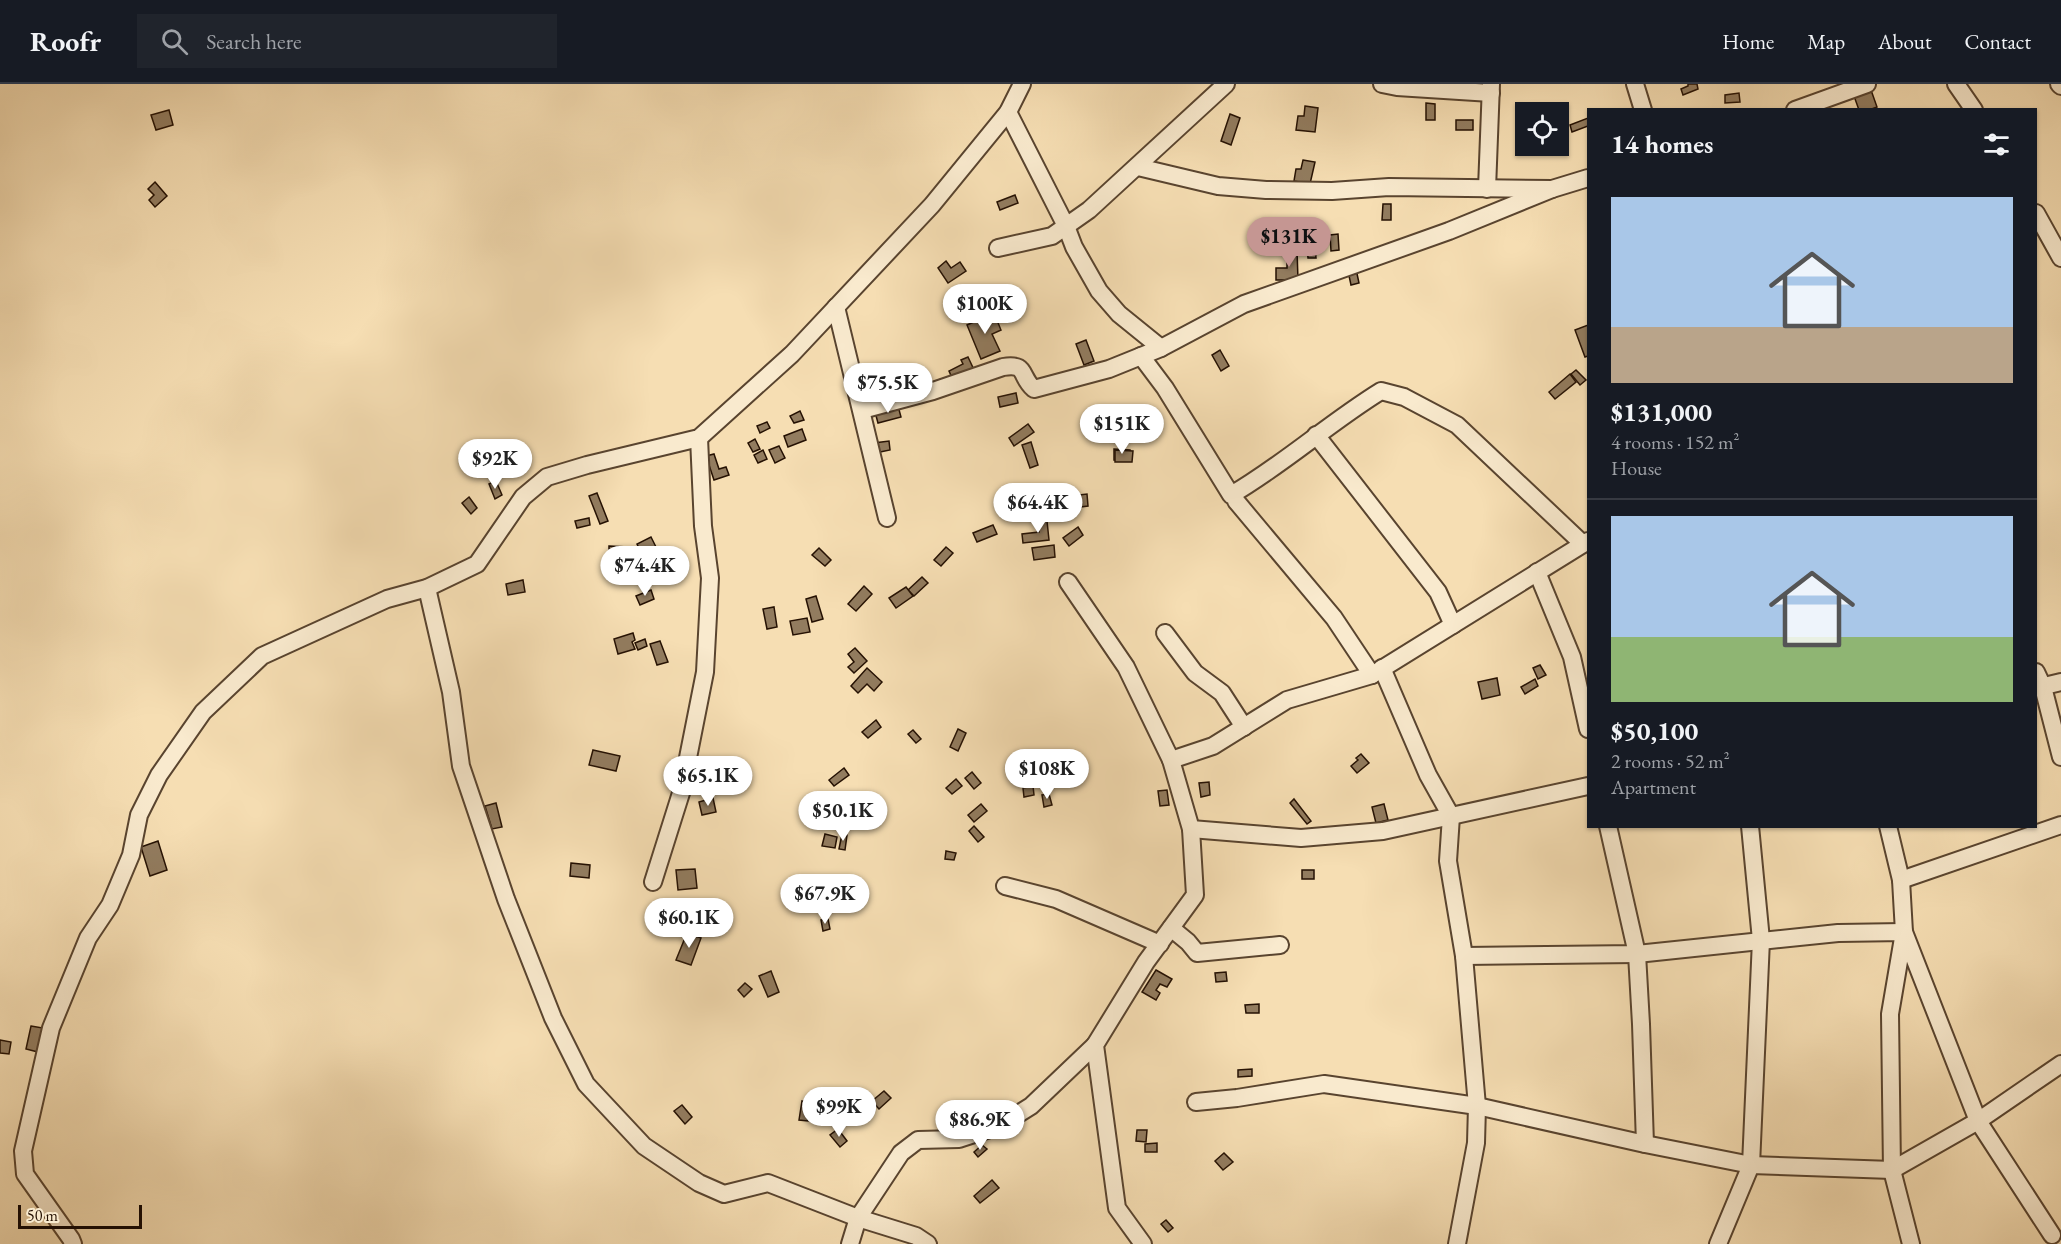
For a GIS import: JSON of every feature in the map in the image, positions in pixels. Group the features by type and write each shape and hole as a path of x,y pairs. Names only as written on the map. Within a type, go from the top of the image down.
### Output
{"street":[{"path":"73,1244 25,1174 23,1151 51,1028 88,938 110,905 131,855 140,815 159,775 203,712 262,656 387,599 427,588 477,564 524,497 547,477 699,438 792,354 932,205 1008,112 1022,84"},
{"path":"998,248 1052,236 1089,210 1226,84"},
{"path":"1382,84 1397,87 1491,89 1487,189"},
{"path":"1635,84 1641,108"},
{"path":"1800,108 1866,84"},
{"path":"1956,84 1971,105"},
{"path":"1971,105 1973,84"},
{"path":"1008,112 1066,226 1074,247 1099,291 1119,314 1161,348"},
{"path":"1138,167 1218,186 1266,190 1332,191 1389,187 1552,189"},
{"path":"861,410 933,391 1014,365 1020,368 1026,383 1034,389 1109,369 1161,348 1244,304 1439,235 1552,189 1587,178"},
{"path":"2037,215 2061,258"},
{"path":"836,307 887,518"},
{"path":"1141,356 1166,388 1231,495 1254,482 1316,435 1381,391 1404,397 1457,425 1586,542 1377,671 1287,700 1213,746 1171,760"},
{"path":"1316,435 1438,592 1453,625"},
{"path":"653,882 681,793 705,672 710,578 703,526 699,438"},
{"path":"1236,501 1377,671 1428,775 1451,816 1448,861 1464,956 1477,1106 1476,1143 1457,1244"},
{"path":"1537,572 1572,657 1587,724"},
{"path":"850,1244 858,1218 901,1153 918,1140 959,1139 999,1126 1031,1106 1095,1045 1146,962 1195,895 1191,829 1171,760 1126,667 1068,582"},
{"path":"427,588 451,692 461,766 506,899 554,1018 586,1083 644,1146 699,1182 724,1194 768,1183 858,1218 916,1236 928,1244"},
{"path":"1165,633 1195,673 1222,693 1244,727"},
{"path":"2061,682 2038,683 2061,757"},
{"path":"1191,829 1301,838 1383,831 1587,786"},
{"path":"1901,880 2061,825"},
{"path":"1608,828 1637,954 1645,1144"},
{"path":"1718,1244 1751,1165 1761,940 1750,828"},
{"path":"1888,828 1901,880 1904,932 1890,1014 1892,1170 1911,1244"},
{"path":"1005,886 1056,899 1160,944"},
{"path":"1171,928 1197,953 1280,945"},
{"path":"1464,956 1637,954 1838,933 1904,932"},
{"path":"1904,932 1978,1121 2052,1235"},
{"path":"1095,1045 1117,1208 1143,1244"},
{"path":"1196,1102 1324,1084 1477,1106 1751,1165 1892,1170 1978,1121 2061,1064"}],"building":[{"path":"1688,84 1697,84 1698,89 1683,95 1681,89"},
{"path":"1871,90 1877,107 1858,108 1854,96"},
{"path":"1739,93 1740,102 1725,103 1725,95"},
{"path":"1426,103 1435,104 1435,120 1426,120"},
{"path":"1305,106 1318,108 1315,132 1296,130 1298,116 1304,116"},
{"path":"169,110 173,125 156,130 151,115"},
{"path":"1230,114 1240,118 1231,145 1221,141"},
{"path":"1587,118 1587,126 1572,132 1570,125"},
{"path":"1456,120 1473,120 1473,130 1456,130"},
{"path":"1303,160 1315,162 1310,184 1294,181 1296,169 1301,169"},
{"path":"155,182 167,196 155,207 149,200 154,195 148,189"},
{"path":"1015,195 1018,203 1000,210 997,202"},
{"path":"1383,204 1391,204 1391,220 1382,220"},
{"path":"1314,234 1316,258 1308,258 1306,235"},
{"path":"1338,234 1339,250 1331,251 1330,235"},
{"path":"1297,250 1298,280 1276,280 1276,268 1287,268 1287,251"},
{"path":"946,261 951,268 960,262 966,271 948,283 938,268"},
{"path":"1356,269 1359,283 1351,285 1348,271"},
{"path":"994,313 1001,330 992,334 1000,351 981,359 967,325"},
{"path":"1587,325 1587,356 1585,357 1575,330"},
{"path":"1086,340 1094,361 1084,365 1076,344"},
{"path":"1220,350 1229,366 1221,371 1212,355"},
{"path":"968,357 975,372 954,382 949,371 963,364 961,360"},
{"path":"1576,370 1586,380 1580,385 1571,374"},
{"path":"1570,374 1576,382 1555,399 1549,392"},
{"path":"1016,393 1018,403 1000,407 998,397"},
{"path":"898,406 901,417 878,423 875,412"},
{"path":"800,411 804,420 794,423 790,416"},
{"path":"1126,417 1137,417 1137,426 1126,426"},
{"path":"767,422 770,428 760,433 757,426"},
{"path":"1028,424 1034,432 1014,446 1009,438"},
{"path":"802,429 806,440 788,447 784,436"},
{"path":"755,439 760,449 753,452 748,443"},
{"path":"889,441 890,450 875,453 874,443"},
{"path":"1031,442 1038,465 1030,468 1022,445"},
{"path":"779,446 785,458 775,463 769,450"},
{"path":"1114,449 1130,450 1129,461 1114,460"},
{"path":"763,450 767,459 758,463 754,455"},
{"path":"1115,450 1133,451 1132,462 1115,462"},
{"path":"714,454 719,469 726,467 729,475 714,480 706,456"},
{"path":"496,481 502,495 495,499 489,484"},
{"path":"597,493 608,521 600,524 589,496"},
{"path":"1087,494 1088,506 1073,508 1071,496"},
{"path":"469,497 477,508 471,514 462,503"},
{"path":"589,518 590,525 577,528 575,521"},
{"path":"1047,521 1049,540 1023,543 1022,534 1039,532 1038,522"},
{"path":"993,525 997,534 977,542 973,533"},
{"path":"1078,527 1083,535 1069,546 1063,538"},
{"path":"651,537 656,547 648,550 652,558 645,561 637,544"},
{"path":"1054,545 1055,557 1034,560 1032,548"},
{"path":"609,546 628,547 627,557 609,557"},
{"path":"946,547 953,553 941,566 934,560"},
{"path":"819,548 831,560 825,566 812,555"},
{"path":"658,554 662,563 646,571 642,562"},
{"path":"922,577 928,583 914,596 908,590"},
{"path":"523,580 525,592 508,595 506,584"},
{"path":"864,586 872,594 856,611 848,604"},
{"path":"906,587 913,596 896,608 889,598"},
{"path":"651,590 654,599 640,605 636,596"},
{"path":"816,596 823,619 812,622 806,599"},
{"path":"774,607 777,627 767,629 763,609"},
{"path":"807,618 810,632 793,635 790,621"},
{"path":"633,633 635,640 632,642 635,649 618,654 614,639"},
{"path":"645,639 647,646 638,650 635,643"},
{"path":"660,641 668,662 657,665 650,644"},
{"path":"855,648 867,661 854,673 848,667 854,662 848,654"},
{"path":"1540,665 1546,675 1538,679 1533,668"},
{"path":"867,668 882,682 874,691 867,684 858,693 851,686"},
{"path":"1497,678 1500,695 1482,699 1478,682"},
{"path":"1535,679 1538,686 1525,694 1521,687"},
{"path":"876,720 881,727 868,738 862,732"},
{"path":"958,729 966,733 958,751 950,747"},
{"path":"913,730 921,739 916,743 908,734"},
{"path":"593,750 620,756 616,771 589,765"},
{"path":"1361,754 1369,763 1357,773 1351,766"},
{"path":"844,768 849,775 834,786 829,780"},
{"path":"972,772 981,783 974,789 965,778"},
{"path":"956,779 962,786 952,794 946,788"},
{"path":"1209,782 1210,795 1201,797 1199,783"},
{"path":"1033,786 1034,795 1024,797 1023,788"},
{"path":"1167,790 1169,805 1160,806 1158,791"},
{"path":"1049,794 1052,805 1044,807 1042,795"},
{"path":"713,798 716,812 702,815 699,802"},
{"path":"1294,799 1311,821 1307,824 1290,803"},
{"path":"496,803 502,827 492,829 485,806"},
{"path":"981,804 987,811 974,822 968,815"},
{"path":"1384,804 1388,820 1376,823 1372,807"},
{"path":"974,826 984,837 978,842 969,831"},
{"path":"825,834 837,837 835,848 822,846"},
{"path":"842,834 847,835 845,850 839,849"},
{"path":"158,841 167,870 150,876 141,847"},
{"path":"946,851 956,853 954,860 945,859"},
{"path":"571,863 590,865 589,878 570,876"},
{"path":"695,869 697,888 678,890 676,870"},
{"path":"1302,870 1314,870 1314,879 1302,879"},
{"path":"828,919 830,929 823,931 821,920"},
{"path":"687,933 701,938 691,965 676,960"},
{"path":"1156,970 1172,979 1167,987 1160,984 1156,990 1160,993 1156,1000 1142,992"},
{"path":"771,971 779,992 768,997 759,976"},
{"path":"1226,972 1227,981 1216,982 1215,973"},
{"path":"745,983 752,989 744,997 738,990"},
{"path":"1259,1004 1259,1013 1246,1013 1245,1005"},
{"path":"31,1026 43,1028 38,1052 26,1049"},
{"path":"0,1040 11,1042 9,1054 0,1053"},
{"path":"1252,1069 1252,1076 1238,1077 1238,1070"},
{"path":"884,1091 891,1098 879,1109 872,1101"},
{"path":"802,1101 810,1103 808,1121 799,1120"},
{"path":"682,1105 692,1117 685,1124 674,1111"},
{"path":"838,1129 847,1141 840,1147 830,1135"},
{"path":"1137,1130 1147,1130 1146,1142 1136,1141"},
{"path":"1157,1143 1157,1152 1145,1152 1145,1144"},
{"path":"982,1145 987,1149 978,1157 974,1152"},
{"path":"1224,1153 1233,1162 1223,1170 1215,1161"},
{"path":"992,1180 999,1188 980,1203 974,1196"},
{"path":"1166,1220 1173,1228 1168,1232 1161,1224"}]}
